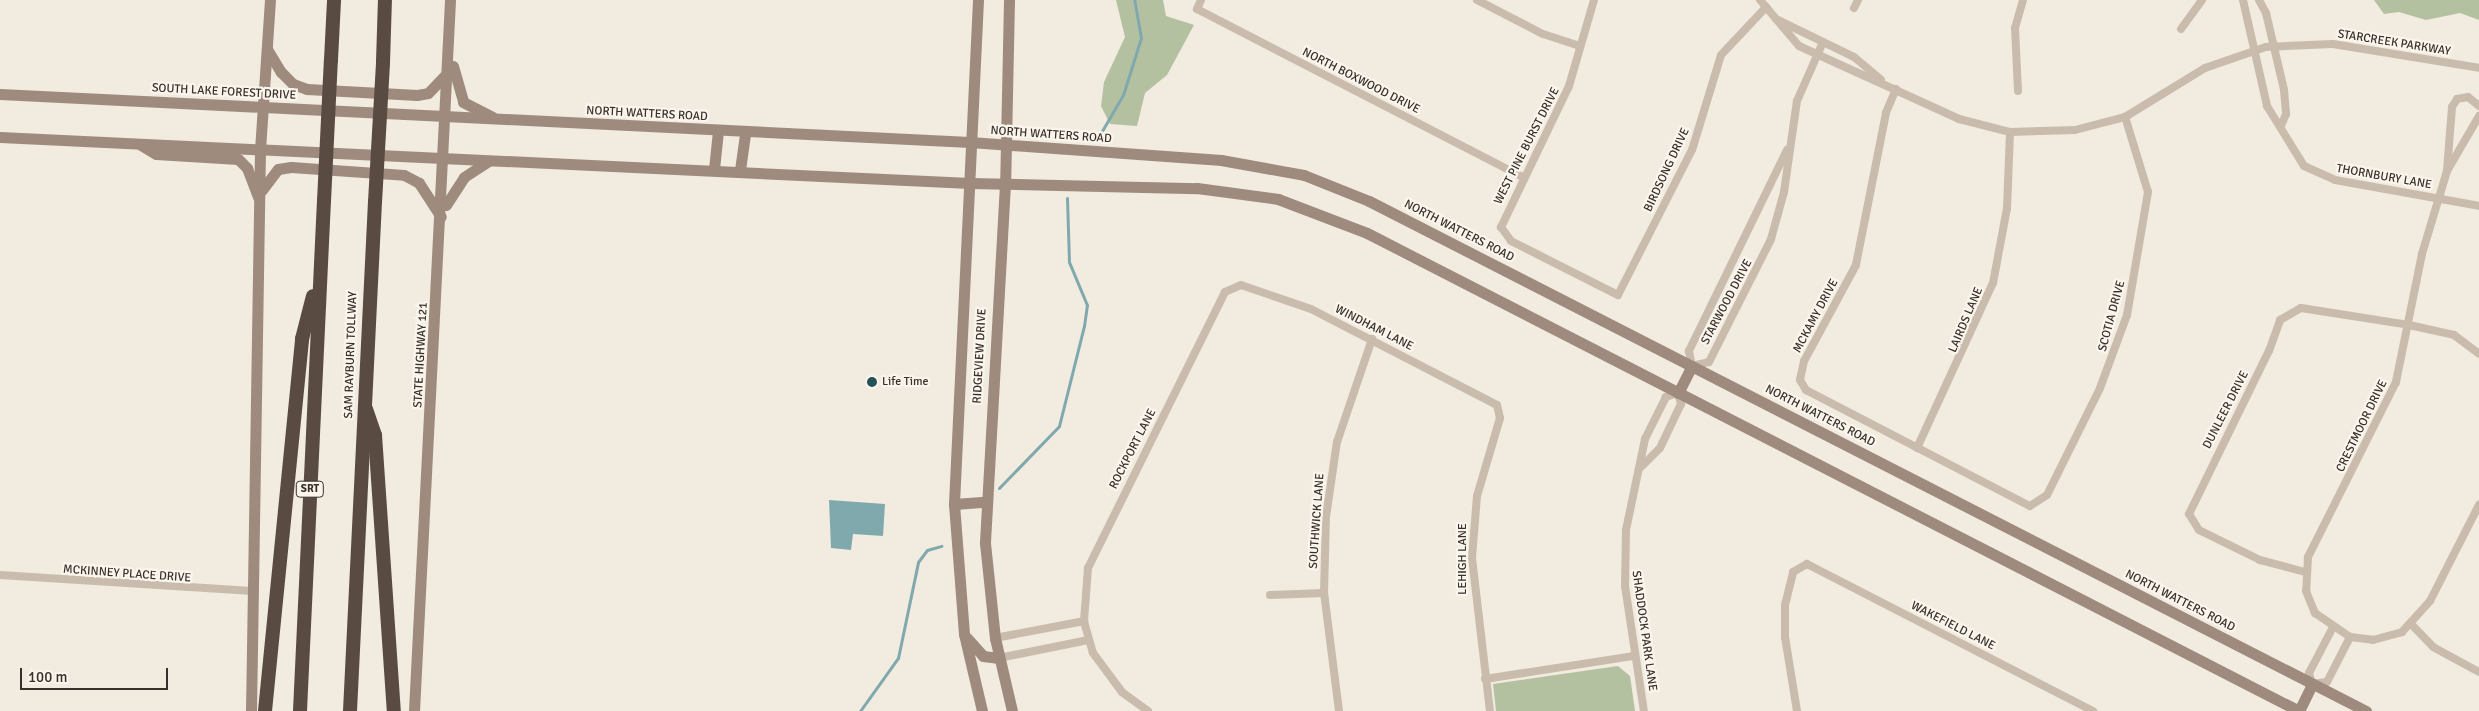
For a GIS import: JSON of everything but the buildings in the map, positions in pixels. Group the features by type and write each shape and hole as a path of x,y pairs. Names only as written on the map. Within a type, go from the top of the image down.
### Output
{"highway":[{"name":"SRT","path":"300,711 334,0"},
{"name":"SAM RAYBURN TOLLWAY","path":"350,711 385,0"},
{"path":"265,711 302,339 321,267"},
{"path":"364,401 375,434 394,711"}],"main road":[{"path":"251,711 260,150 270,0"},
{"name":"STATE HIGHWAY 121","path":"414,711 442,219 450,0"},
{"name":"RIDGEVIEW DRIVE","path":"978,0 954,504 964,634 982,711"},
{"name":"RIDGEVIEW DRIVE","path":"1009,0 1004,146 1005,184 985,502 986,578 995,638 1012,711"},
{"path":"449,25 456,87 463,102 499,120"},
{"path":"267,49 281,72 293,84 307,89 417,95 428,93 447,72"},
{"name":"SOUTH LAKE FOREST DRIVE","path":"0,94 446,118"},
{"name":"NORTH WATTERS ROAD","path":"446,118 745,134 970,142 1004,146 1221,160 1304,175 1369,201 2366,711"},
{"path":"714,169 718,132"},
{"path":"740,170 745,134"},
{"path":"0,137 489,161 740,170 970,183 1197,188 1308,207 1678,393 2299,711 2312,684"},
{"path":"140,144 156,154 238,159 248,168 260,205"},
{"path":"442,219 451,192 489,161"},
{"path":"260,192 278,169 291,167 404,175 420,183 442,219"},
{"path":"1678,393 1692,366"},
{"path":"954,504 985,502"},
{"path":"964,634 983,656 999,658"}],"street":[{"name":"NORTH BOXWOOD DRIVE","path":"1201,0 1197,9 1524,178"},
{"path":"1477,0 1561,42 1579,46"},
{"name":"WEST PINE BURST DRIVE","path":"1594,0 1579,46 1569,86 1502,221 1506,238 1618,295"},
{"name":"STARCREEK PARKWAY","path":"1760,0 1776,19 1789,39 1816,55 1885,83 1959,119 2010,132 2075,130 2125,117 2205,68 2256,50 2274,47 2333,44 2479,68"},
{"path":"1854,8 1858,0"},
{"path":"2018,91 2015,28 2022,0"},
{"path":"2181,29 2202,0"},
{"name":"THORNBURY LANE","path":"2243,0 2256,50 2267,106 2280,126 2291,151 2314,173 2479,206"},
{"path":"2259,0 2274,47 2285,107 2280,126"},
{"name":"BIRDSONG DRIVE","path":"1618,295 1692,150 1721,55 1766,7"},
{"name":"STARCREEK PARKWAY","path":"1776,19 1854,57 1885,83"},
{"name":"STARWOOD DRIVE","path":"1787,150 1689,351 1692,366 1709,362 1771,239 1784,192 1787,150 1797,101 1823,42"},
{"name":"MCKAMY DRIVE","path":"1896,89 1886,113 1856,265 1804,361 1800,380 1806,390 2025,505 2035,505"},
{"name":"CRESTMOOR DRIVE","path":"2305,572 2390,397 2409,325 2422,254 2447,170 2454,103 2468,97 2479,106"},
{"name":"CRESTMOOR DRIVE","path":"2447,170 2479,116"},
{"name":"SCOTIA DRIVE","path":"2035,505 2047,495 2100,388 2127,315 2148,192 2125,117"},
{"name":"LAIRDS LANE","path":"1917,448 1993,283 2007,208 2010,132"},
{"name":"WINDHAM LANE","path":"1230,287 1240,285 1284,298 1372,339 1500,409"},
{"name":"ROCKPORT LANE","path":"1148,711 1109,678 1088,640 1084,621 1084,586 1092,556 1230,287"},
{"name":"DUNLEER DRIVE","path":"2305,572 2260,560 2199,530 2190,517 2191,501 2286,314 2301,308 2409,325"},
{"path":"2409,325 2454,335 2479,354"},
{"name":"SOUTHWICK LANE","path":"1339,711 1324,593 1329,482 1347,405 1372,339"},
{"path":"1642,466 1660,448 1681,404 1678,393"},
{"name":"SHADDOCK PARK LANE","path":"1644,711 1634,656 1625,546 1642,466 1645,439 1666,396 1678,393"},
{"name":"LEHIGH LANE","path":"1490,711 1473,595 1473,527 1500,409"},
{"path":"2305,572 2309,602 2332,629 2350,637 2374,640 2412,625 2430,601 2479,505"},
{"name":"WAKEFIELD LANE","path":"1797,711 1785,622 1793,572 1802,565 1813,566 2093,711"},
{"name":"MCKINNEY PLACE DRIVE","path":"0,575 252,591"},
{"path":"1270,595 1324,593"},
{"path":"995,638 1084,621"},
{"path":"2412,625 2433,647 2479,672"},
{"path":"2332,629 2309,673 2312,684 2327,682 2350,637"},
{"path":"999,658 1088,640"},
{"path":"1485,679 1634,656"}],"green space":[{"path":"1116,0 1163,0 1166,16 1194,25 1167,75 1145,93 1137,126 1110,124 1101,106 1104,82 1125,37"},
{"path":"2374,0 2479,0 2479,20 2460,13 2426,20 2399,12 2384,14"},
{"path":"1618,666 1630,676 1635,711 1496,711 1493,684"}],"water":[{"path":"829,500 885,504 883,536 853,534 851,550 831,548"}],"waterway":[{"path":"1099,136 1123,95 1141,38 1134,0"},
{"path":"999,488 1059,426 1084,326 1087,305 1069,262 1067,198"},
{"path":"860,711 898,658 918,562 927,550 941,546"}],"place":[{"name":"Life Time","path":"872,382"}]}
